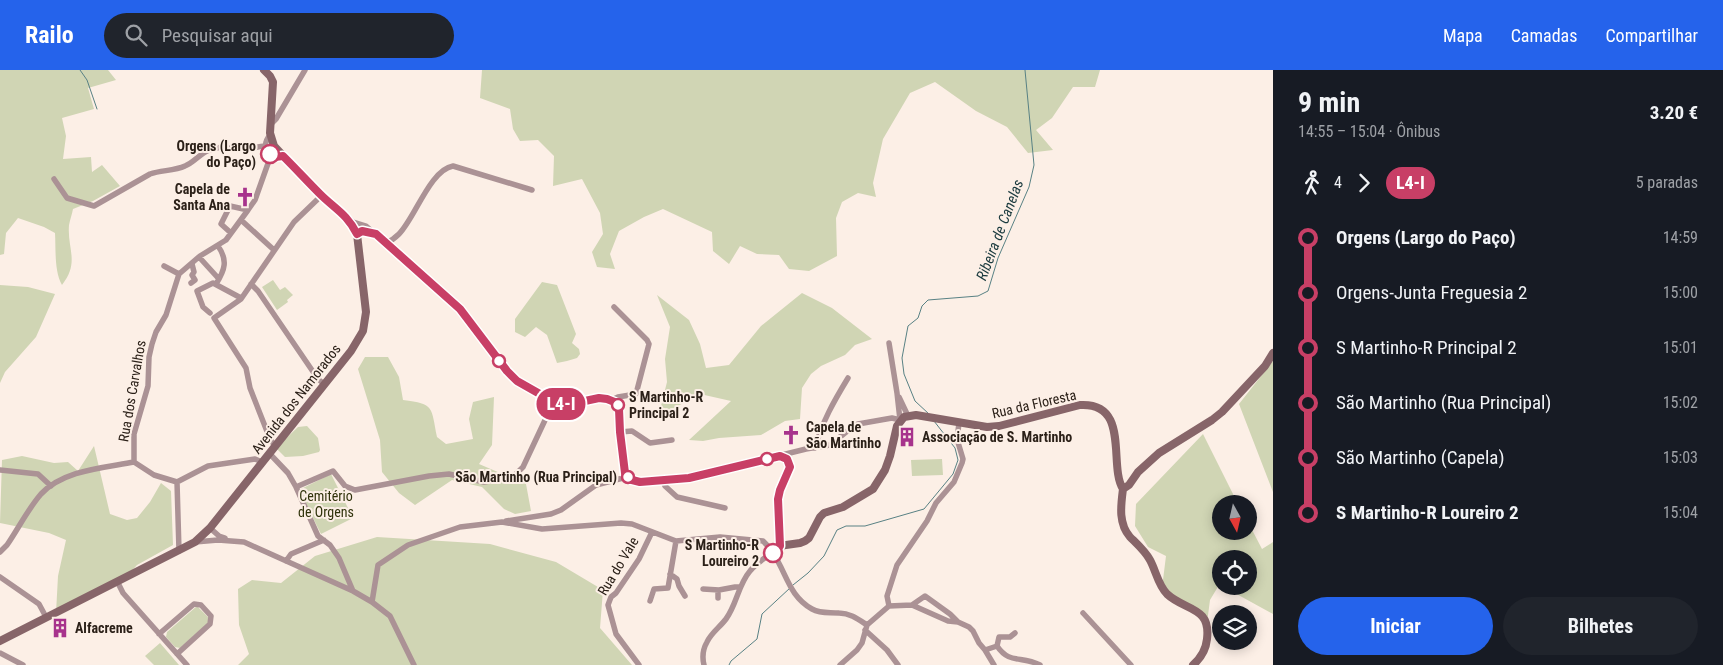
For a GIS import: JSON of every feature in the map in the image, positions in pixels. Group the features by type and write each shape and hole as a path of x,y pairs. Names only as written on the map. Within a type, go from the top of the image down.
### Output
{"street":[{"path":"264,70 273,82 270,135 265,146 268,153 275,157 283,156"},
{"path":"270,125 276,119 305,70"},
{"name":"Avenida dos Namorados","path":"0,641 195,542 207,531 275,446 355,345 363,331 366,312 357,234 350,221 321,196 274,146 270,135"},
{"path":"54,179 67,198 94,206 150,174 183,167 209,150 224,147 248,149 256,146 265,146"},
{"path":"164,266 179,274 199,257 226,240 255,200 272,155"},
{"path":"386,243 400,234 438,175 448,166 532,190"},
{"path":"212,316 241,298 294,222 321,196"},
{"path":"232,233 221,224 230,206 248,210"},
{"path":"241,220 274,250"},
{"path":"350,221 360,223 376,234 460,309 516,380 554,402 566,405 599,398 612,400 617,403 625,473 636,482 689,478 830,445 858,424 892,418 900,420"},
{"path":"357,234 362,231 376,234"},
{"path":"218,246 225,257 223,275 218,282 197,291 200,302 212,316 246,368 250,388 270,439 275,446"},
{"path":"199,257 218,282 241,298"},
{"path":"192,264 194,272 192,275 193,281 200,284 203,288"},
{"name":"Rua dos Carvalhos","path":"177,482 154,475 134,462 134,434 148,386 149,356 152,344 156,332 166,315 179,274"},
{"path":"251,284 258,291 318,379 324,384"},
{"path":"612,400 636,394 649,348 647,340 614,306"},
{"path":"704,665 703,653 706,644 710,636 726,620 740,588 751,570 780,546 805,541 809,538 824,513 843,507 873,489 885,470 900,420 889,343"},
{"path":"1193,665 1202,654 1206,645 1208,632 1206,620 1198,612 1167,594 1162,588 1150,560 1128,535 1120,512 1123,489 1129,485 1142,467 1159,452 1222,412 1264,366 1273,353"},
{"path":"815,448 822,426 848,378"},
{"path":"897,393 908,416"},
{"path":"296,487 333,471 345,486 355,490 449,474 484,482 513,478 523,467 554,402"},
{"name":"Rua da Floresta","path":"900,420 908,416 993,427 1090,404 1098,407 1109,419 1113,429 1117,441 1119,481 1123,489"},
{"path":"889,606 887,596 897,565 927,521 936,503 954,482 962,463 963,459 958,439 959,423"},
{"path":"620,432 632,431 650,443 672,440"},
{"path":"269,453 288,473 318,536 330,545 339,558 353,591"},
{"path":"780,456 787,459 790,467 778,499 780,546"},
{"path":"179,551 177,482 208,466 255,460 262,462"},
{"path":"0,552 40,496 62,479 79,473 134,462"},
{"path":"0,470 38,474 52,486"},
{"path":"372,602 378,565 408,545 460,527 551,514 561,510 596,485 628,477"},
{"path":"663,481 677,497 725,508"},
{"path":"502,522 542,529 632,524 676,541 720,537 763,541 773,553 790,587 800,600 813,610 821,613 852,615 887,650 898,665"},
{"path":"207,531 218,540"},
{"path":"207,531 232,541"},
{"name":"Rua do Vale","path":"639,665 616,634 608,605 611,597 616,593 639,559 652,532"},
{"path":"195,542 218,540 244,542 353,591 372,602 393,620 414,665"},
{"path":"286,561 291,554 324,540"},
{"path":"650,601 654,589 668,588 676,541"},
{"path":"670,574 677,579 685,596"},
{"path":"0,577 39,604 46,617"},
{"path":"117,582 124,593 187,665"},
{"path":"703,589 740,588"},
{"path":"718,590 718,598"},
{"path":"912,606 925,596 958,622"},
{"path":"159,634 194,604 201,605 211,616 210,624 177,654"},
{"path":"840,665 862,643 866,628 889,606 912,606 969,627 986,650 994,665"},
{"path":"1084,613 1131,665"},
{"path":"997,646 999,637 1010,636 1015,632"},
{"path":"986,650 997,646"},
{"path":"997,646 1006,657 1023,658 1040,665"},
{"path":"0,653 23,665"}],"green space":[{"path":"0,70 108,70 116,80 88,88 94,109 62,118 66,136 63,159 91,157 92,172 102,165 120,186 93,201 73,209 69,225 72,262 62,285 57,267 55,233 44,227 18,218 6,233 4,254 0,255"},
{"path":"482,70 1100,70 1095,87 1073,87 1052,118 1036,130 1053,150 1028,153 1007,127 976,111 935,82 910,93 883,139 873,183 876,197 858,193 842,202 836,218 837,256 809,271 789,269 779,255 757,254 740,246 729,264 713,251 712,232 663,209 619,231 610,254 615,269 597,267 592,252 603,234 600,213 582,179 553,186 554,156 538,140 520,141 513,129 510,109 480,98"},
{"path":"273,280 280,290 285,287 293,295 287,300 288,302 277,310 262,287"},
{"path":"542,282 557,285 576,334 572,343 579,349 580,354 577,358 557,363 547,335 536,327 525,337 515,332 515,319"},
{"path":"0,285 28,287 55,294 36,337 5,372 0,383"},
{"path":"802,293 832,308 872,339 855,345 845,355 821,366 811,374 802,388 800,419 785,421 761,435 703,441 689,440 731,401 700,394 663,414 661,406 667,382 665,359 670,327 657,295 689,320 700,344 706,368 729,365 761,326"},
{"path":"365,357 388,357 399,377 403,400 421,403 430,409 437,437 446,444 473,439 469,419 473,402 494,397 492,445 479,464 526,484 531,511 515,514 504,509 482,487 452,480 415,505 399,493 382,472 380,440 358,369"},
{"path":"1273,361 1273,492 1239,404"},
{"path":"307,426 318,438 319,452 303,456 285,457 276,448 298,427"},
{"path":"1203,434 1234,495 1212,495 1212,540 1257,540 1262,549 1273,542 1273,614 1238,595 1257,595 1257,550 1212,550 1213,595 1210,600 1207,623 1162,588 1166,556 1148,547 1135,526 1136,504"},
{"path":"94,446 110,514 127,520 137,518 150,502 161,483 171,491 173,545 137,565 126,577 56,613 58,576 66,540 49,533 0,523 2,460 22,456 54,463 68,462 78,471"},
{"path":"942,459 943,475 912,476 911,460"},
{"name":"Cemitério de Orgens","path":"331,474 353,518 321,534 299,490"},
{"path":"377,537 490,544 556,562 603,590 600,628 632,665 238,665 249,654 239,625 238,589 252,580 281,583 315,556"},
{"path":"197,606 208,617 209,622 180,648 175,647 166,637 167,632"},
{"path":"160,643 179,665 154,665 145,656"}],"waterway":[{"path":"80,70 87,80 97,109"},
{"name":"Ribeira de Canelas","path":"929,414 915,401 904,374 902,358 908,326 918,318 922,306 928,300 978,296 988,291 998,258 1029,187 1034,165 1025,70"},
{"path":"793,585 824,556 837,530 846,526 865,526 924,509 953,474 958,460 955,448 934,421"},
{"path":"729,665 731,661 757,639 762,614 790,588"}],"bus line":[{"name":"L4-I","path":"270,154 275,157 283,156 321,196 350,221 357,234 362,231 376,234 460,309 475,331 517,381 560,404 572,405 599,398 612,400 617,403 625,473 632,480 636,482 655,482 689,478 780,456 787,459 790,467 789,472 780,490 778,499 780,546 773,553"}],"place":[{"name":"Orgens (Largo do Paço)","path":"270,154"},
{"name":"Capela de Santa Ana","path":"245,197"},
{"name":"S Martinho-R Principal 2","path":"618,405"},
{"name":"Capela de São Martinho","path":"791,435"},
{"name":"Associação de S. Martinho","path":"907,437"},
{"name":"São Martinho (Rua Principal)","path":"628,477"},
{"name":"S Martinho-R Loureiro 2","path":"773,553"},
{"name":"Alfacreme","path":"60,628"}]}
